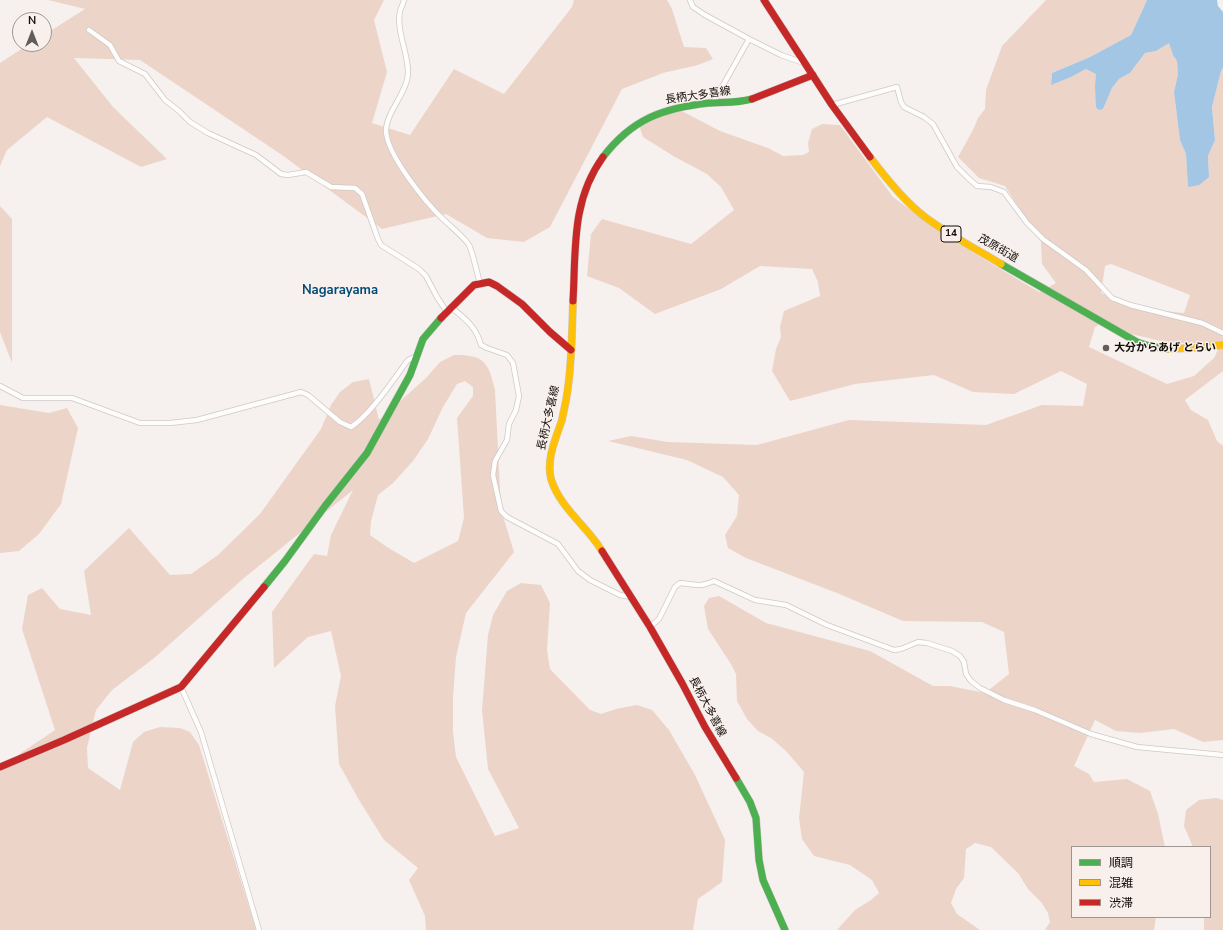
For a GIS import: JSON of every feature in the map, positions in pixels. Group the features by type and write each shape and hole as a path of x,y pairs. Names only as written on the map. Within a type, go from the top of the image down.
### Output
{"main road":[{"name":"茂原街道","path":"764,0 832,104 875,164 901,194 925,217 963,242 1140,343 1154,347 1172,349 1223,345"},
{"name":"長柄大多喜線","path":"785,930 763,880 759,860 756,818 750,802 705,727 650,627 598,544 573,516 558,495 551,478 550,459 568,387 577,218 580,202 593,171 622,136 638,124 664,111 713,103 738,102 813,75"},
{"path":"0,767 85,731 181,687 285,561 325,506 367,453 410,375 423,339 449,309 474,285 489,282 497,286 522,304 550,332 571,350"}],"street":[{"path":"404,0 400,11 399,23 408,71 407,80 388,123 386,132 389,144 406,175 441,217 469,245 480,283"},
{"path":"690,0 694,7 705,15 781,55 805,63"},
{"path":"89,30 110,45 119,61 145,74 164,100 190,122 208,133 256,155 281,174 288,176 306,172 331,187 355,188 362,194 378,240 382,245 419,269 426,276 436,297 449,309 473,326 479,335 482,345 507,355 513,363 519,396 516,410 509,424 507,440 495,461 493,475 501,511 507,517 558,544 578,571 590,580 620,595 631,597"},
{"path":"713,103 749,39"},
{"path":"832,104 897,87 904,107 924,117 933,124 957,167 968,178 977,186 991,187 1004,192 1027,223 1043,240 1086,270 1112,298 1130,306 1202,323 1223,333"},
{"path":"0,386 23,398 72,398 140,423 170,423 197,420 301,392 308,395 340,422 351,427 359,422 371,408 408,360 417,356"},
{"path":"650,627 659,619 675,587 680,583 694,586 705,586 714,582 755,600 786,604 828,626 894,650 901,649 918,642 927,643 952,651 960,656 964,662 966,674 971,681 980,688 1004,700 1035,710 1090,734 1137,748 1223,755"},
{"path":"181,687 201,732 259,930"}],"shaded area":[{"path":"48,0 384,0 374,20 387,72 372,123 410,135 454,69 504,94 572,7 574,0 667,0 672,9 684,47 706,48 713,59 698,65 663,73 622,89 550,227 524,242 487,238 446,214 382,229 282,155 140,60 74,58 113,107 167,159 141,167 47,117 7,150 0,166 0,63 17,52 52,52 52,30 85,9"},
{"path":"1046,0 1147,0 1131,35 1090,57 1052,73 1051,84 1071,77 1086,69 1097,74 1095,86 1103,109 1112,88 1119,79 1130,73 1145,53 1156,51 1169,42 1173,55 1177,60 1178,74 1174,92 1180,140 1186,154 1188,187 1209,177 1208,156 1215,140 1212,107 1223,68 1223,371 1185,400 1191,410 1208,420 1217,441 1223,446 1223,740 1203,742 1174,729 1140,733 1116,731 1095,720 1074,766 1089,774 1094,782 1127,779 1150,791 1158,814 1165,846 1071,846 1071,918 1156,918 1154,930 1045,930 1050,922 1048,913 1041,902 1028,889 1018,873 991,847 975,843 966,849 964,878 956,889 951,903 957,914 980,930 837,930 855,910 879,893 872,880 850,865 814,856 802,839 799,818 804,772 786,751 771,738 758,731 747,719 737,701 736,674 708,629 704,606 709,598 719,596 766,623 870,651 933,686 950,686 985,693 1009,674 1004,632 982,622 903,621 837,593 746,558 728,548 725,535 737,516 739,495 723,477 687,460 608,441 631,436 668,442 757,445 849,420 986,425 1042,405 1083,406 1087,384 1061,371 1014,394 973,392 934,375 855,384 790,401 772,371 776,349 781,337 780,327 784,311 820,296 818,282 812,269 760,266 721,289 655,314 619,288 587,276 591,234 602,219 691,244 734,210 721,187 707,174 675,157 643,137 639,125 676,108 720,131 768,148 783,156 803,155 809,152 808,143 812,129 822,124 840,125 893,197 952,240 1039,292 1056,283 1042,264 1041,242 1005,186 979,178 958,157 978,118 985,109 986,90 1002,46","holes":["1111,264 1190,295 1184,313 1135,308 1101,293 1105,266","1106,321 1131,334 1169,343 1221,343 1214,358 1194,376 1167,384 1089,347 1095,327"]},
{"path":"0,206 12,219 12,363 0,332"},
{"path":"454,355 472,356 483,362 490,372 495,390 501,510 514,552 466,613 456,657 453,698 453,732 456,757 495,836 519,828 488,769 482,710 488,635 493,615 507,591 521,583 541,585 550,603 547,650 550,669 590,710 601,714 616,709 637,705 652,710 669,730 695,775 725,840 722,882 698,899 693,930 426,930 425,916 409,880 418,868 384,840 339,764 335,706 341,676 331,631 308,637 274,668 272,612 314,554 327,556 331,535 353,490 244,578 153,659 112,690 96,710 87,748 88,768 120,790 133,742 144,732 160,727 180,728 190,732 199,745 256,930 0,930 0,767 55,730 22,629 28,595 42,588 60,609 91,615 84,571 129,528 170,575 191,574 218,555 260,514 321,429 331,405 340,392 353,382 369,379 379,420 426,378 440,362","holes":["465,381 473,387 473,396 457,418 464,518 458,541 414,563 370,535 371,521 378,495 393,483 413,461 428,439 443,407 457,384"]},
{"path":"0,405 49,413 67,408 78,428 61,504 39,534 19,551 0,553"},
{"path":"1216,798 1223,800 1223,930 1204,930 1204,918 1211,918 1211,846 1193,846 1184,826 1186,810 1199,800"}],"water":[{"path":"1147,0 1217,0 1218,6 1223,12 1223,68 1212,107 1215,140 1208,156 1209,177 1199,185 1188,187 1186,154 1180,140 1174,92 1178,74 1177,61 1173,55 1169,43 1156,51 1145,53 1130,73 1119,79 1112,88 1103,109 1099,110 1096,107 1096,74 1086,69 1051,85 1052,73 1090,57 1131,35"}],"traffic: fast":[{"path":"603,157 625,133 663,112 692,105 735,102 752,99"},
{"path":"1001,264 1137,342 1167,349"},
{"path":"264,587 367,453 410,375 423,339 441,318"},
{"path":"736,778 750,802 756,818 759,860 763,880 785,930"}],"traffic: slow":[{"path":"870,157 896,189 925,217 943,230 1001,264"},
{"path":"573,301 568,391 562,420 551,456 550,471 551,479 561,499 602,551"},
{"path":"1167,349 1223,345"}],"traffic: jam":[{"path":"764,0 832,105 870,157"},
{"path":"752,99 813,75"},
{"path":"573,301 575,245 580,208 585,191 603,157"},
{"path":"441,318 474,285 489,282 522,304 550,332 571,350"},
{"path":"602,551 650,627 705,727 736,778"},
{"path":"0,767 181,687 264,587"}],"place":[{"name":"大分からあげ とらい","path":"1106,348"}],"district":[{"name":"Nagarayama","path":"340,291"}]}
